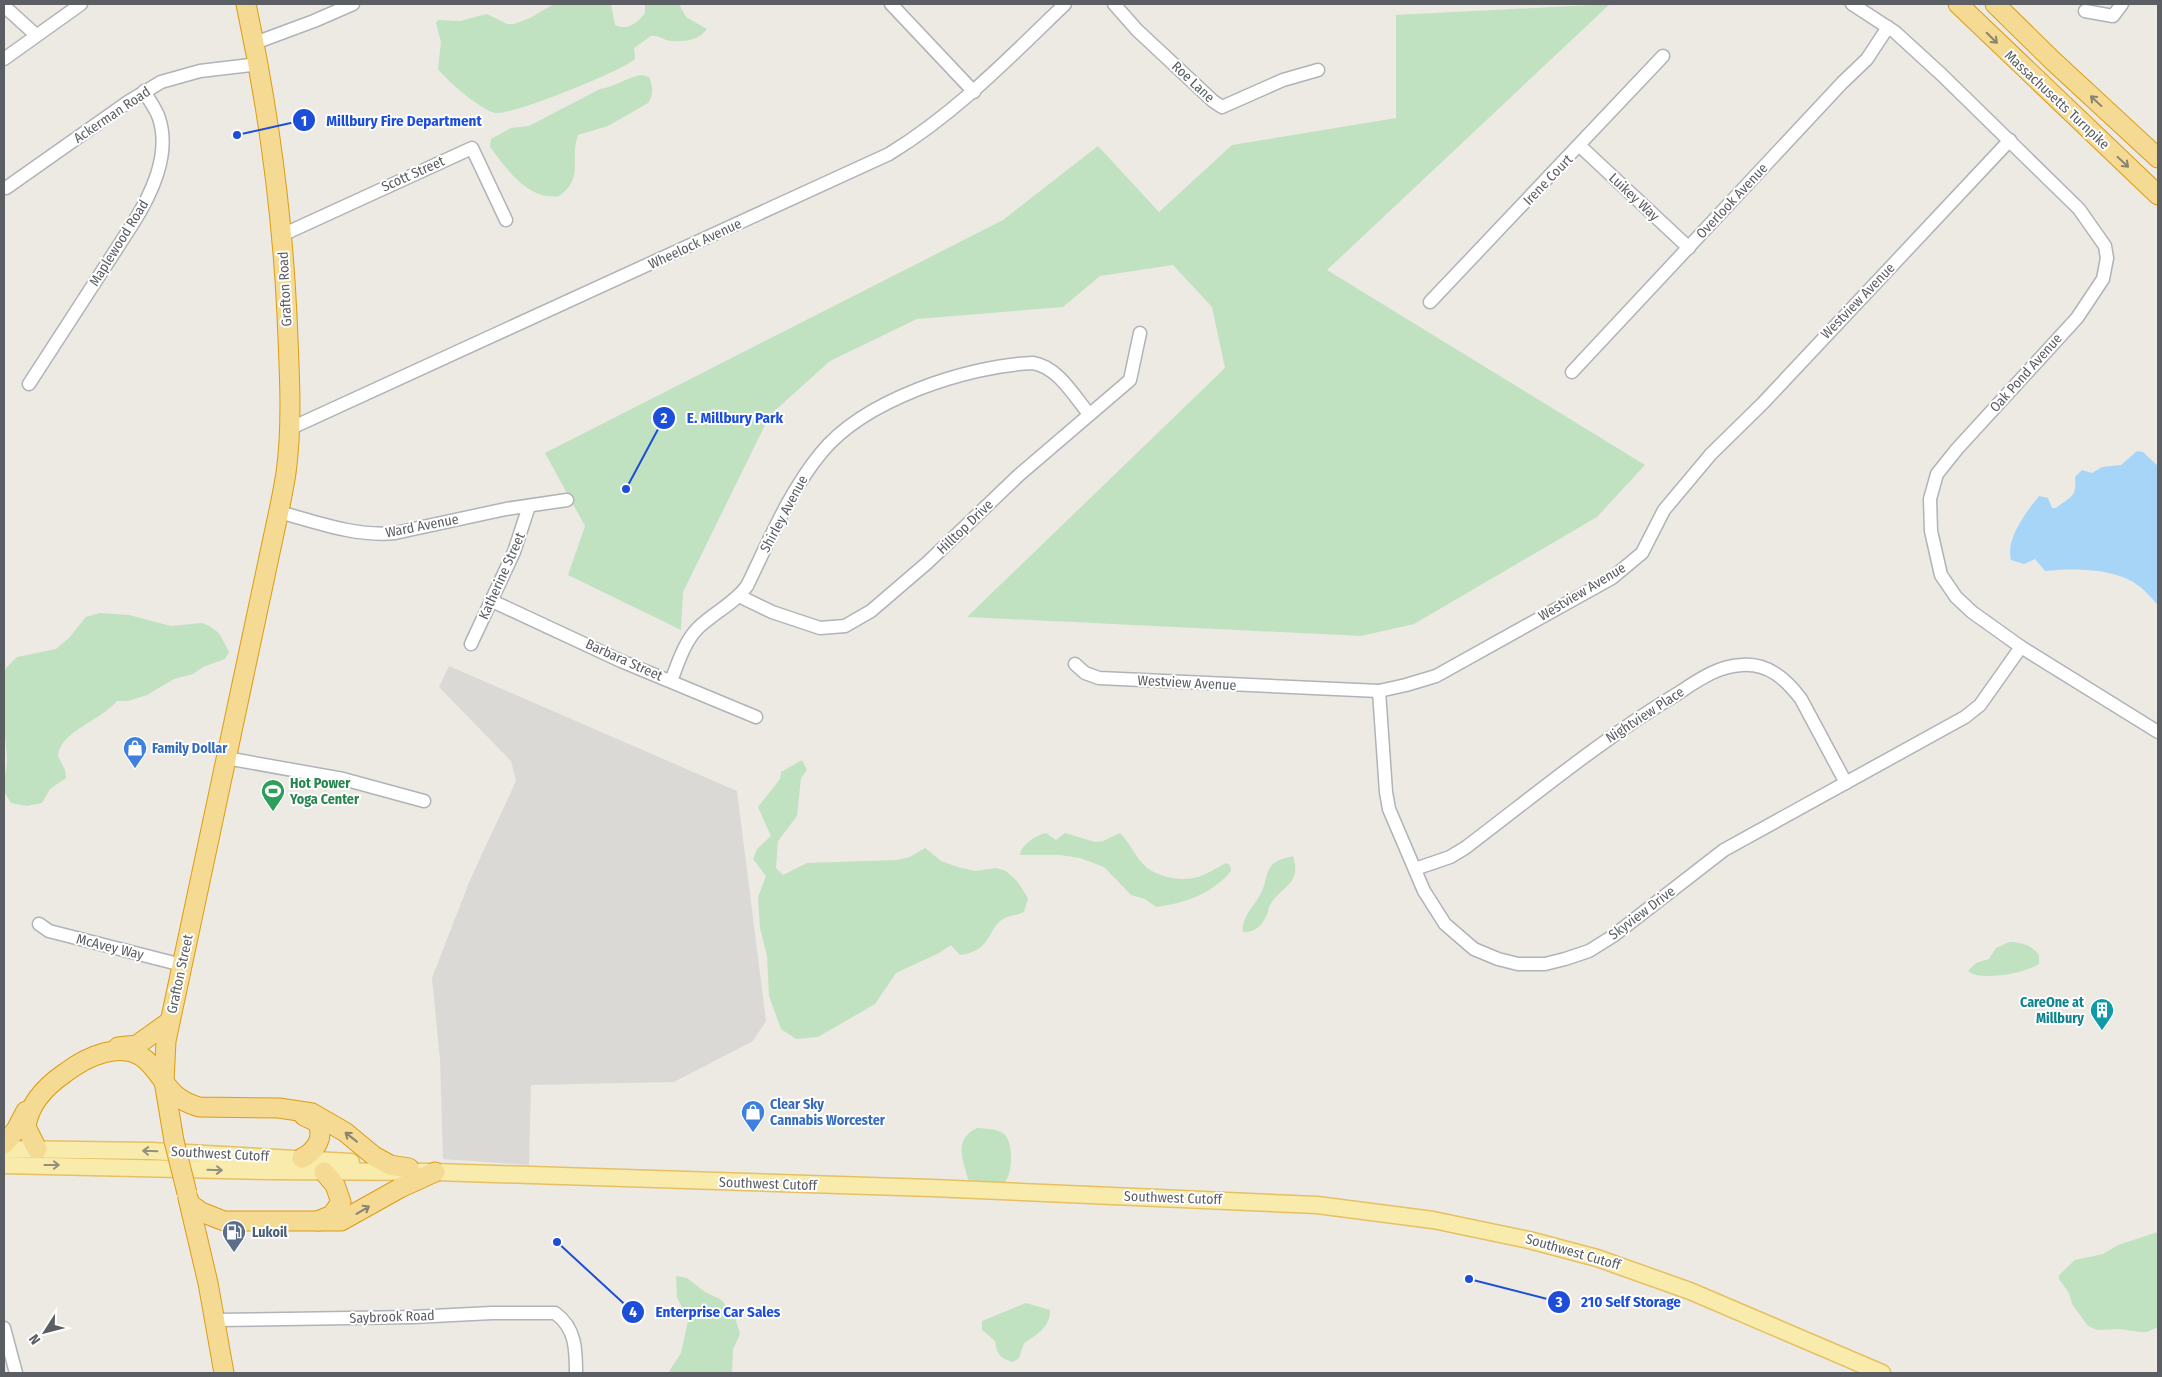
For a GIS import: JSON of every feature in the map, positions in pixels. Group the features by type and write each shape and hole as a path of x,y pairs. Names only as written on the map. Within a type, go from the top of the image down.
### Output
{"highway":[{"name":"Grafton Road","path":"246,4 259,64 276,179 282,235 290,383 286,473 265,575"},
{"name":"Massachusetts Turnpike","path":"1958,4 2158,195"},
{"name":"Massachusetts Turnpike","path":"1995,4 2158,158"},
{"name":"Grafton Street","path":"220,1373 215,1320 172,1133 164,1081 164,1063 169,1022 265,575"},
{"path":"4,1144 16,1130 43,1085 61,1068 97,1050 137,1045 169,1022"},
{"path":"37,1149 26,1127 30,1112 48,1086 80,1063 92,1057 113,1051 128,1051 145,1059 176,1097 199,1107 280,1108 312,1113 345,1132 374,1156 400,1167"},
{"path":"172,1133 178,1118 194,1109 301,1115 317,1122 320,1132 317,1146 309,1155 302,1158"},
{"path":"317,1222 332,1215 341,1202 335,1186 324,1172"},
{"path":"188,1198 201,1212 224,1221 342,1221 400,1188 435,1172"},
{"path":"199,1244 211,1228 224,1221"}],"main road":[{"name":"Southwest Cutoff","path":"4,1149 150,1151 302,1158 435,1172"},
{"name":"Southwest Cutoff","path":"4,1165 324,1172 435,1172 1250,1200 1372,1211 1489,1231 1530,1240 1621,1265 1690,1291 1882,1373"}],"street":[{"path":"4,59 81,4"},
{"path":"255,43 353,4"},
{"path":"891,4 974,92"},
{"name":"Wheelock Avenue","path":"289,429 867,165 919,135 974,92 1065,4"},
{"name":"Roe Lane","path":"1114,4 1137,30 1213,101 1222,107 1283,80 1318,70"},
{"name":"Oak Pond Avenue","path":"1852,4 1888,27 2010,140 2090,222 2105,246 2107,258 2103,279 2077,318 1941,468 1933,484 1930,499 1931,531 1941,575 1956,598 1972,612 2021,646 2158,732"},
{"path":"2085,11 2113,16 2122,4"},
{"path":"4,6 36,35"},
{"name":"Overlook Avenue","path":"1572,372 1842,83 1867,59 1888,27"},
{"name":"Irene Court","path":"1430,302 1580,146 1663,56"},
{"name":"Ackerman Road","path":"6,188 144,91 161,82 200,71 259,64"},
{"name":"Maplewood Road","path":"29,384 132,225 147,201 153,186 162,151 161,130 159,119 144,91"},
{"name":"Westview Avenue","path":"1075,664 1085,673 1099,678 1379,691 1406,686 1436,676 1612,578 1642,553 1664,510 1711,454 1763,403 2010,140"},
{"name":"Luikey Way","path":"1580,146 1689,248"},
{"name":"Scott Street","path":"282,235 472,148 506,220"},
{"name":"Hilltop Drive","path":"739,596 772,612 810,626 828,629 845,626 871,611 927,562 1020,475 1130,380 1140,333"},
{"name":"Shirley Avenue","path":"671,681 681,654 698,628 739,596 747,586 799,483 821,453 844,430 887,403 937,383 972,373 1033,363 1042,365 1054,372 1089,414"},
{"name":"Ward Avenue","path":"279,512 334,527 380,535 395,534 498,510 567,500"},
{"name":"Katherine Street","path":"471,644 514,552 529,506"},
{"name":"Barbara Street","path":"492,601 621,660 756,717"},
{"name":"Skyview Drive","path":"1379,691 1386,792 1389,809 1424,891 1445,924 1474,949 1498,959 1518,964 1545,964 1589,950 1613,936 1724,850 1973,711 1995,687 2021,646"},
{"name":"Nightview Place","path":"1415,869 1443,860 1465,848 1652,708 1723,668 1742,665 1769,669 1792,687 1801,699 1846,783"},
{"path":"226,758 343,779 424,800"},
{"name":"McAvey Way","path":"39,924 49,932 182,965"},
{"name":"Saybrook Road","path":"215,1320 555,1313 565,1322 575,1339 576,1373"},
{"path":"4,1328 16,1373"}],"shaded area":[{"path":"449,666 737,791 766,1021 753,1041 674,1082 531,1085 529,1165 443,1159 440,1060 432,978 470,880 516,781 511,761 439,687"}],"green space":[{"path":"554,4 611,4 615,25 624,27 632,25 642,17 645,13 645,4 679,4 686,17 707,29 694,39 683,41 671,41 651,36 634,48 635,59 626,65 567,91 506,112 496,113 474,102 438,69 441,42 436,23 438,20 460,21 487,14 507,24 514,24 530,18"},
{"path":"1610,4 1327,270 1645,465 1597,517 1414,624 1361,636 967,617 1225,368 1212,307 1173,265 1100,276 1063,307 917,319 830,361 770,415 683,592 681,630 568,575 585,526 545,453 1003,220 1098,146 1159,212 1232,145 1396,118 1396,15"},
{"path":"642,75 649,77 651,84 652,94 648,103 608,126 578,135 572,182 559,196 548,196 528,188 511,173 490,147 491,139 511,128 529,126 600,89"},
{"path":"100,613 129,615 171,626 202,623 219,633 229,652 225,659 203,667 193,674 174,679 147,695 128,701 117,701 102,714 73,733 60,747 58,756 65,770 66,778 50,789 42,803 27,806 11,803 5,793 4,785 7,762 4,717 4,677 6,668 17,657 56,649 68,639 86,617"},
{"path":"802,760 807,770 801,778 797,816 778,841 776,868 783,875 807,863 896,860 910,857 925,848 941,861 958,867 975,871 996,868 1006,871 1017,881 1028,898 1024,912 1007,917 999,922 984,944 978,949 971,953 960,955 951,945 939,953 896,973 875,1004 818,1037 796,1039 781,1029 769,996 767,956 760,928 758,897 766,876 753,859 757,849 771,836 758,807 780,779 781,772"},
{"path":"1046,833 1056,840 1065,833 1095,842 1103,841 1120,833 1143,864 1154,872 1176,879 1198,877 1226,863 1230,865 1231,871 1215,886 1197,896 1177,903 1156,907 1145,899 1131,895 1104,867 1080,858 1060,855 1020,855 1023,848 1030,841"},
{"path":"1293,856 1295,873 1293,879 1270,905 1266,917 1261,924 1255,930 1243,932 1244,921 1262,891 1270,868 1279,860"},
{"path":"2009,942 2022,943 2029,946 2039,955 2039,964 2003,975 1982,976 1968,971 1976,963 1989,959 1996,948"},
{"path":"977,1128 998,1131 1007,1138 1011,1151 1011,1166 1004,1183 972,1183 968,1179 962,1157 962,1144 965,1138"},
{"path":"2158,1232 2158,1327 2147,1332 2140,1332 2119,1329 2097,1330 2088,1326 2072,1304 2069,1293 2059,1279 2059,1275 2075,1260 2103,1254 2118,1245"},
{"path":"676,1276 687,1278 705,1292 720,1299 734,1314 740,1334 733,1349 732,1373 668,1373 681,1353 688,1321 677,1297"},
{"path":"1026,1303 1050,1310 1050,1316 1042,1330 1024,1343 1019,1358 1013,1362 1000,1355 995,1341 982,1330 982,1321"}],"water":[{"path":"2137,451 2143,452 2158,466 2158,605 2139,586 2119,576 2081,570 2045,571 2035,559 2024,564 2011,560 2011,543 2014,534 2023,517 2039,496 2048,498 2052,508 2056,508 2072,496 2075,489 2075,477 2082,470 2092,473 2102,467 2121,465"}],"place":[{"name":"Millbury Fire Department","path":"237,135"},
{"name":"E. Millbury Park","path":"626,489"},
{"name":"Family Dollar","path":"135,769"},
{"name":"Hot Power Yoga Center","path":"273,812"},
{"name":"CareOne at Millbury","path":"2102,1031"},
{"name":"Clear Sky Cannabis Worcester","path":"753,1133"},
{"name":"Enterprise Car Sales","path":"557,1242"},
{"name":"Lukoil","path":"234,1253"},
{"name":"210 Self Storage","path":"1469,1279"}]}
